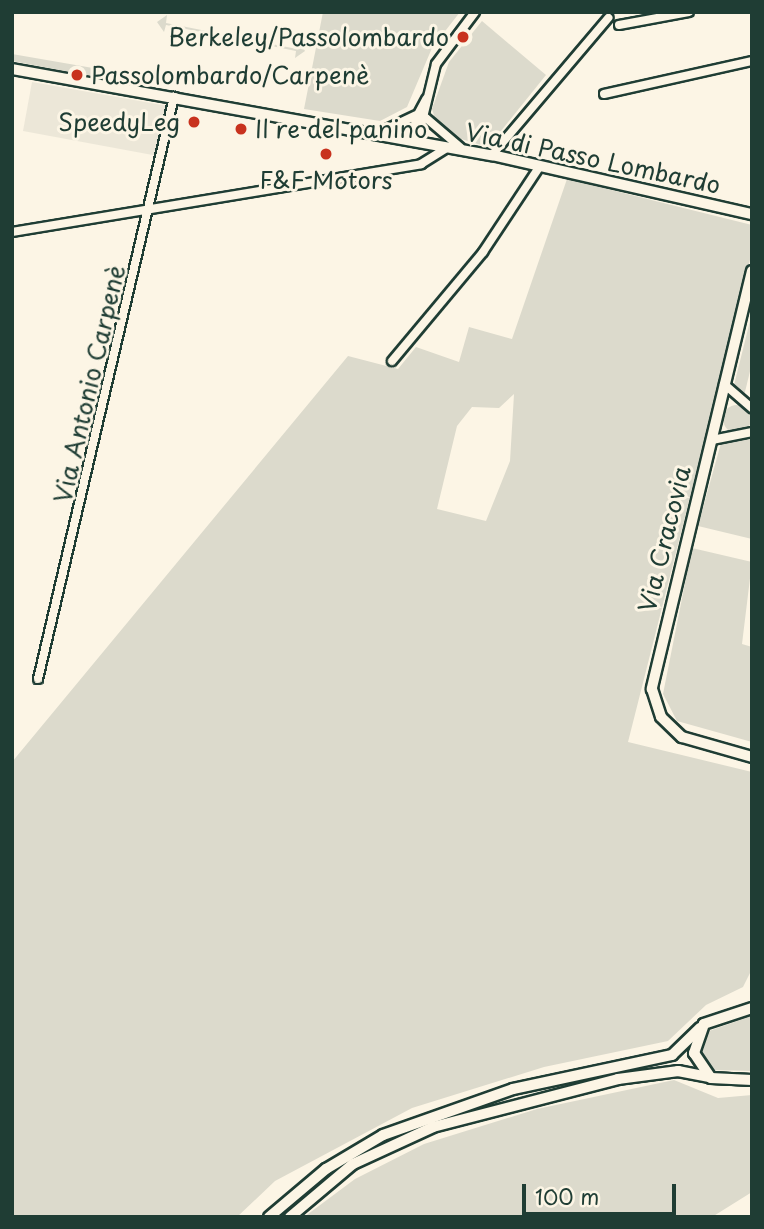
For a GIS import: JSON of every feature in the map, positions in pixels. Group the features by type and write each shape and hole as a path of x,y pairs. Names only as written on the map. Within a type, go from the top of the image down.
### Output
{"street":[{"path":"375,134 416,115 426,99 441,55 475,12"},
{"path":"619,25 690,12"},
{"path":"492,155 608,18"},
{"path":"604,94 752,61"},
{"name":"Via di Passo Lombardo","path":"12,69 492,155 752,214"},
{"name":"Via Antonio Carpenè","path":"38,679 150,209 174,97"},
{"path":"417,142 426,118 426,99"},
{"path":"416,115 417,142"},
{"path":"426,118 442,137 468,151"},
{"path":"12,232 421,164 447,148"},
{"path":"392,361 483,252 540,166"},
{"name":"Via Cracovia","path":"752,271 652,689 661,717 682,737 752,757"},
{"path":"724,384 741,402 752,408"},
{"path":"730,434 717,412 741,402"},
{"path":"709,444 730,434 752,432"},
{"path":"269,1217 326,1169 383,1135 513,1089 672,1055 700,1028 752,999"},
{"path":"734,1011 752,1008"},
{"path":"700,1028 694,1057 709,1077"},
{"path":"290,1217 361,1159 443,1124 618,1079 678,1071 709,1077 752,1080"}],"shaded area":[{"path":"323,12 460,12 432,48 407,107 380,121 304,109"},
{"path":"167,15 166,23 297,49 299,41 305,51 295,58 296,51 166,25 164,32 157,22"},
{"path":"482,21 546,75 488,147 451,136 436,122 432,109 449,62"},
{"path":"12,54 116,72 115,79 128,83 12,61"},
{"path":"32,82 168,106 158,156 23,131"},
{"path":"567,179 752,225 752,252 628,742 752,772 752,969 743,987 706,1005 668,1041 544,1067 412,1108 275,1181 237,1217 12,1217 12,762 348,356 398,369 416,347 459,362 469,327 512,339","holes":["514,394 510,461 486,521 437,509 457,426 472,407 499,408"]},
{"path":"752,313 752,363 744,396 734,385"},
{"path":"737,405 747,409 751,419 747,429 737,433 727,429 723,419 727,409"},
{"path":"752,439 752,539 698,526 721,443"},
{"path":"692,548 752,562 742,644 752,647 752,742 677,721 663,694"},
{"path":"752,1016 752,1071 713,1070 702,1056 706,1032"},
{"path":"674,1080 718,1098 752,1095 752,1192 712,1217 304,1217 355,1179 424,1144 537,1109"}],"place":[{"name":"Berkeley/Passolombardo","path":"463,37"},
{"name":"Passolombardo/Carpenè","path":"77,75"},
{"name":"SpeedyLeg","path":"194,122"},
{"name":"Il re del panino","path":"241,129"},
{"name":"F&F Motors","path":"326,154"}]}
